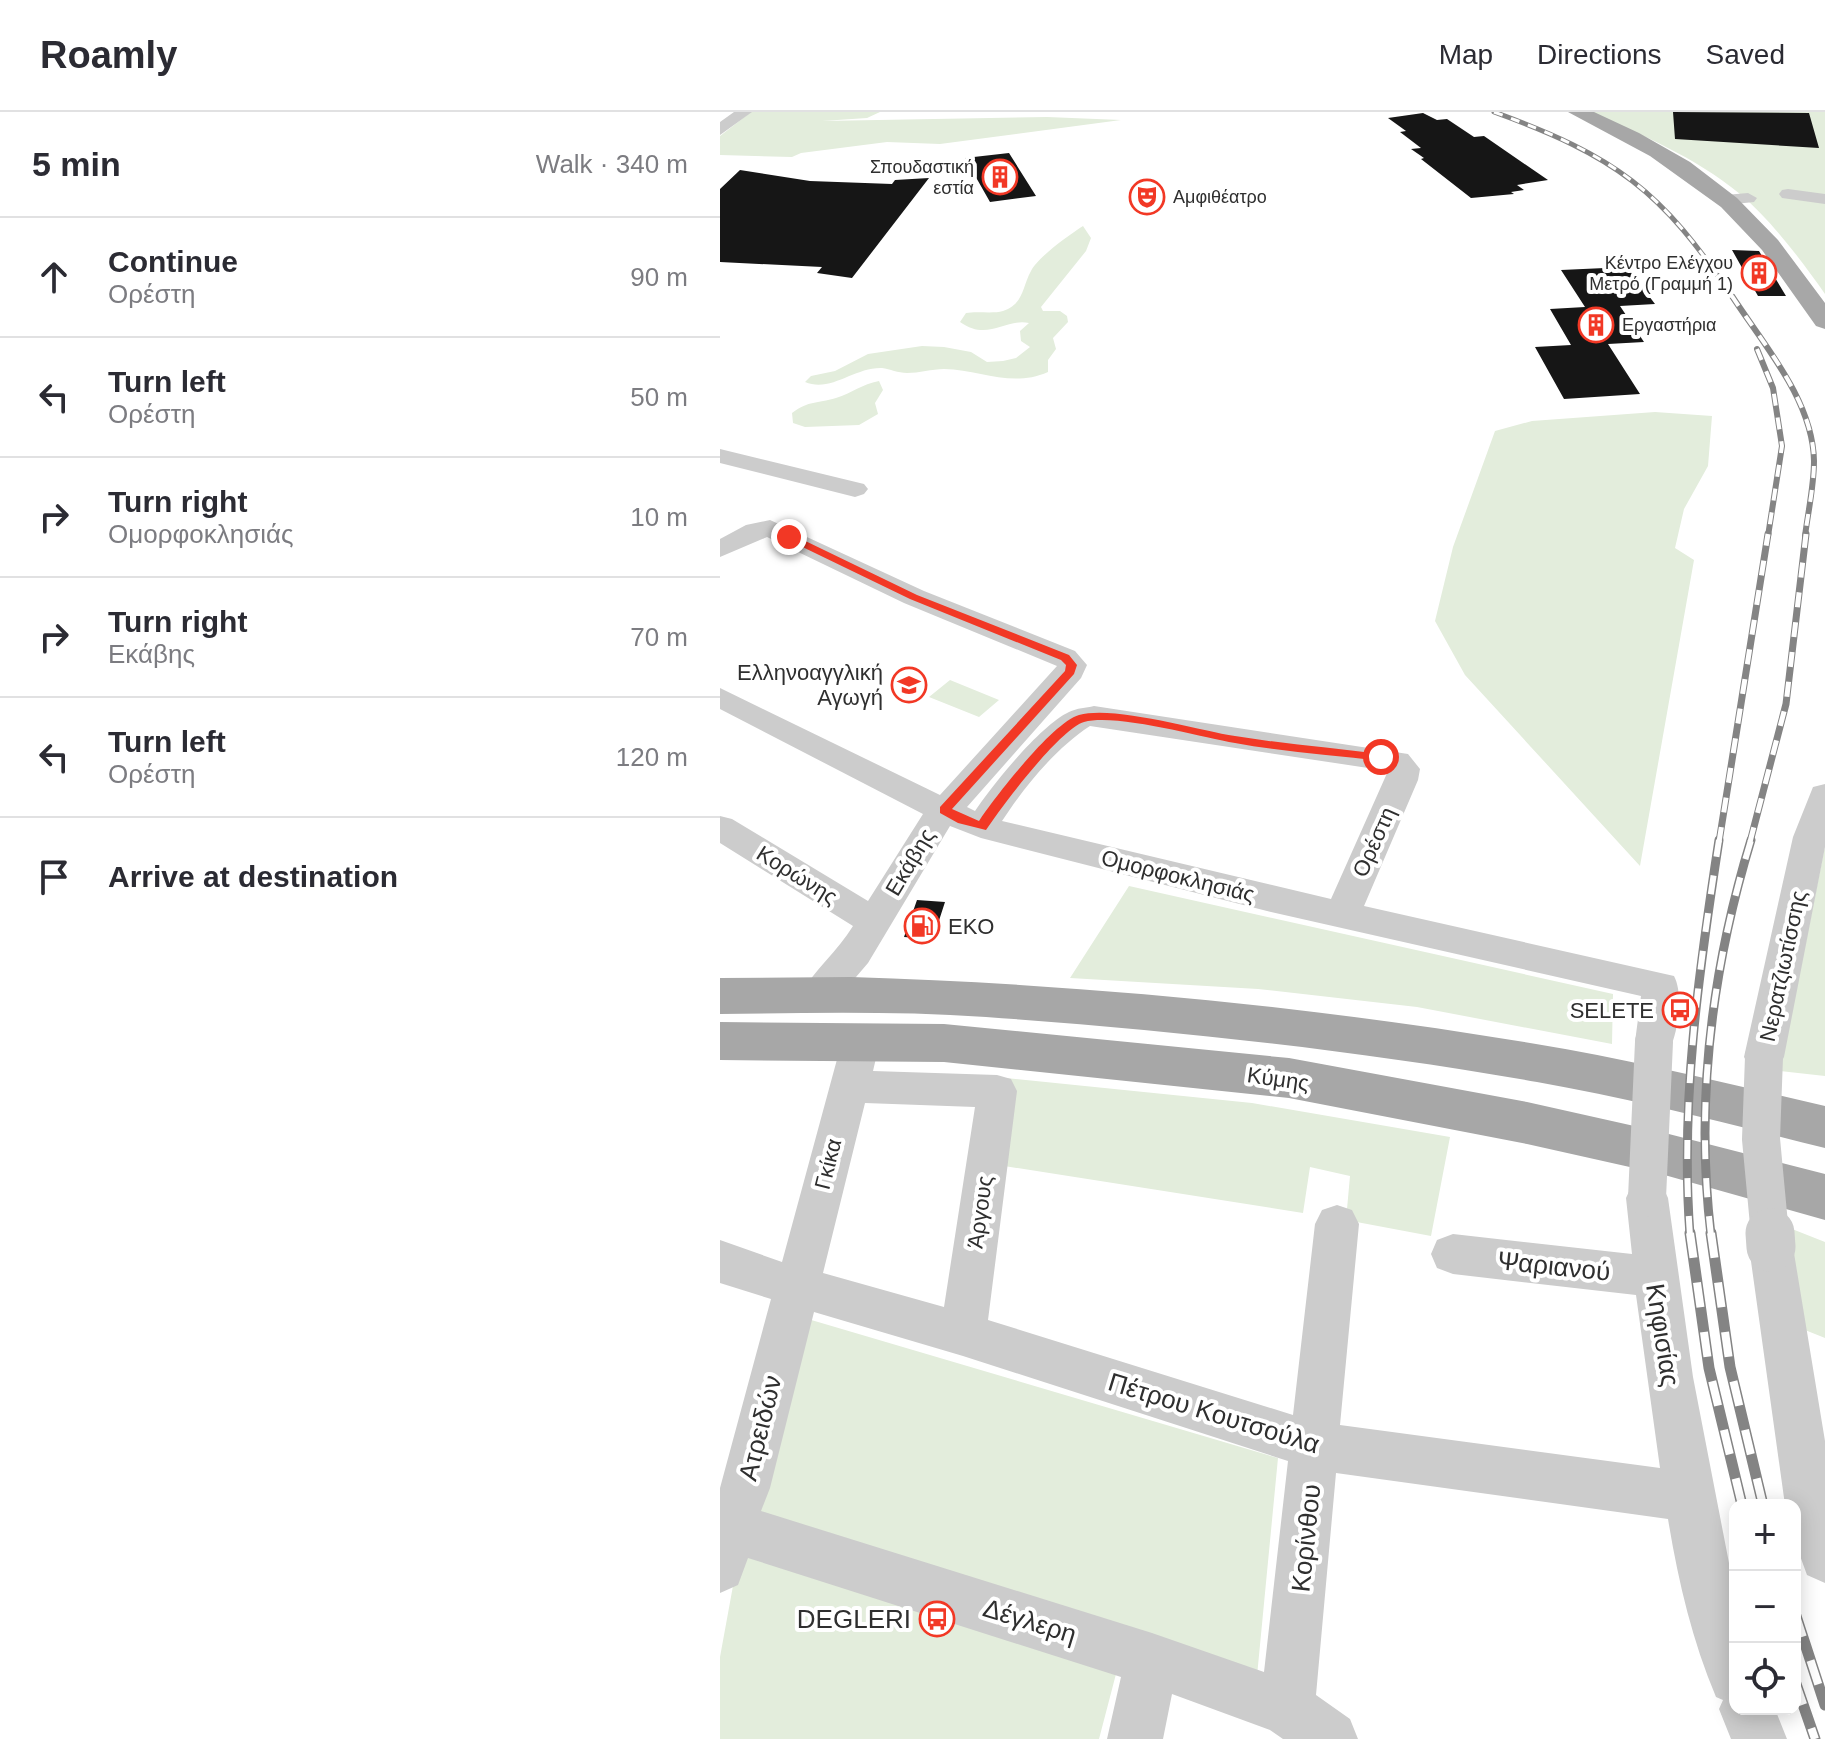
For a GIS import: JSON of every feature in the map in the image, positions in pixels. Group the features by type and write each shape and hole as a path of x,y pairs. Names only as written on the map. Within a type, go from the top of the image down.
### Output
{"main road":[{"path":"1563,112 1677,164 1737,199 1825,321"},
{"path":"1578,112 1664,154 1677,164"},
{"path":"720,996 984,999 1329,1031 1537,1063 1653,1064 1765,1090 1825,1096"},
{"name":"Κύμης","path":"720,1041 854,1063 944,1043 1289,1078 1527,1123 1654,1176 1825,1197"},
{"path":"1653,1064 1825,1127"},
{"path":"1654,1176 1825,1220"}],"street":[{"path":"720,130 744,112"},
{"path":"1788,194 1825,199"},
{"path":"720,456 855,489"},
{"name":"Εκάβης","path":"720,549 765,527 914,597 1065,657 1072,665 1070,672 1044,702 944,810 905,866 855,953 819,995"},
{"name":"Ομορφοκλησιάς","path":"720,697 981,827 1342,915 1661,986"},
{"name":"Ορέστη","path":"981,827 1002,796 1064,729 1081,718 1112,717 1238,740 1397,761 1404,769 1402,780 1342,915"},
{"name":"Νερατζιωτίσσης","path":"1818,1510 1771,1247 1761,1139 1764,1057 1810,837 1825,795"},
{"name":"Κορώνης","path":"720,827 874,922"},
{"name":"Κηφισίας","path":"1661,986 1653,1064 1654,1277 1703,1575 1729,1659"},
{"name":"Άργους","path":"854,1063 997,1091 963,1334"},
{"name":"Γκίκα","path":"796,1288 854,1063"},
{"name":"Κορίνθου","path":"1287,1708 1337,1224"},
{"name":"Ψαριανού","path":"1453,1254 1654,1277"},
{"name":"Πέτρου Κουτσούλα","path":"720,1260 733,1268 796,1288 963,1334 1316,1446 1690,1497"},
{"name":"Ατρειδών","path":"723,1540 745,1488 796,1288"},
{"path":"1818,1510 1825,1557"},
{"name":"Δέγλερη","path":"723,1540 1152,1660 1287,1708 1330,1739"},
{"path":"1135,1739 1152,1660"},
{"path":"1749,1715 1759,1739"}],"green space":[{"path":"751,112 880,112 867,118 822,121 1047,117 1121,120 940,144 887,142 801,153 792,157 720,155 720,136"},
{"path":"1588,112 1825,112 1825,294 1774,228 1740,194 1686,158"},
{"path":"1083,226 1091,238 1086,251 1041,307 1043,311 1060,311 1067,316 1068,322 1053,338 1056,349 1048,360 1048,372 1035,377 1009,378 958,370 907,373 882,368 862,371 824,384 805,382 811,376 835,371 868,354 922,346 971,352 987,362 1016,358 1030,347 1021,341 1020,331 1029,323 979,330 960,322 966,313 999,312 1010,308 1022,294 1028,277 1040,259"},
{"path":"879,381 883,390 875,403 878,414 859,425 805,427 793,423 792,413 804,406 836,398"},
{"path":"1655,412 1712,416 1708,466 1684,509 1675,548 1694,560 1640,866 1465,675 1435,621 1453,547 1495,431 1532,421"},
{"path":"950,680 999,700 979,717 929,697"},
{"path":"1825,846 1825,1076 1780,1071"},
{"path":"1129,886 1613,994 1612,1044 1417,1007 1258,989 1070,978"},
{"path":"1006,1078 1252,1103 1450,1137 1431,1236 1346,1220 1350,1176 1310,1167 1303,1213 998,1165"},
{"path":"1787,1227 1825,1242 1825,1338 1805,1330"},
{"path":"791,1314 1278,1458 1257,1676 744,1506"},
{"path":"739,1553 1116,1674 1099,1739 720,1739 720,1657"}],"building":[{"path":"1673,112 1809,113 1819,148 1675,139"},
{"path":"1423,113 1437,120 1447,119 1474,137 1484,136 1548,180 1517,185 1524,190 1511,192 1514,194 1471,198 1421,159 1424,158 1411,149 1421,148 1400,132 1406,131 1388,118"},
{"name":"Σπουδαστική εστία","path":"1009,153 1036,196 990,202 965,158"},
{"path":"740,170 810,181 892,184 895,180 929,178 852,278 817,273 822,267 720,262 720,189"},
{"name":"Κέντρο Ελέγχου Μετρό (Γραμμή 1)","path":"1732,250 1759,251 1786,296 1758,296"},
{"name":"Εργαστήρια","path":"1627,267 1655,304 1620,306 1644,342 1608,344 1640,394 1564,399 1535,347 1571,345 1550,309 1585,307 1561,270"},
{"name":"EKO","path":"917,900 945,902 933,939 904,937"}],"railway":[{"path":"1494,112 1572,144 1632,181 1683,230 1733,298"},
{"path":"1732,296 1784,374 1805,416 1814,461 1805,536"},
{"path":"1757,349 1773,388 1782,446 1768,536"},
{"path":"1719,842 1768,534"},
{"path":"1750,842 1786,704 1806,534"},
{"path":"1690,1235 1688,1135 1693,1036 1719,840"},
{"path":"1711,1235 1705,1135 1710,1035 1726,937 1751,840"},
{"path":"1690,1233 1709,1368 1741,1499"},
{"path":"1711,1233 1730,1367 1762,1499"},
{"path":"1801,1631 1825,1705"},
{"path":"1801,1698 1815,1739"}],"place":[{"name":"Σπουδαστική εστία","path":"1000,177"},
{"name":"Αμφιθέατρο","path":"1147,197"},
{"name":"Κέντρο Ελέγχου Μετρό (Γραμμή 1)","path":"1759,273"},
{"name":"Εργαστήρια","path":"1596,325"},
{"name":"Ελληνοαγγλική Αγωγή","path":"909,685"},
{"name":"EKO","path":"922,926"},
{"name":"SELETE","path":"1680,1010"},
{"name":"DEGLERI","path":"937,1619"}],"route":[{"path":"789,537 914,597 1065,657 1072,665 1070,672 1036,711 944,810 962,820 981,827 1002,796 1064,729 1081,718 1094,716 1238,740 1381,757"}]}
